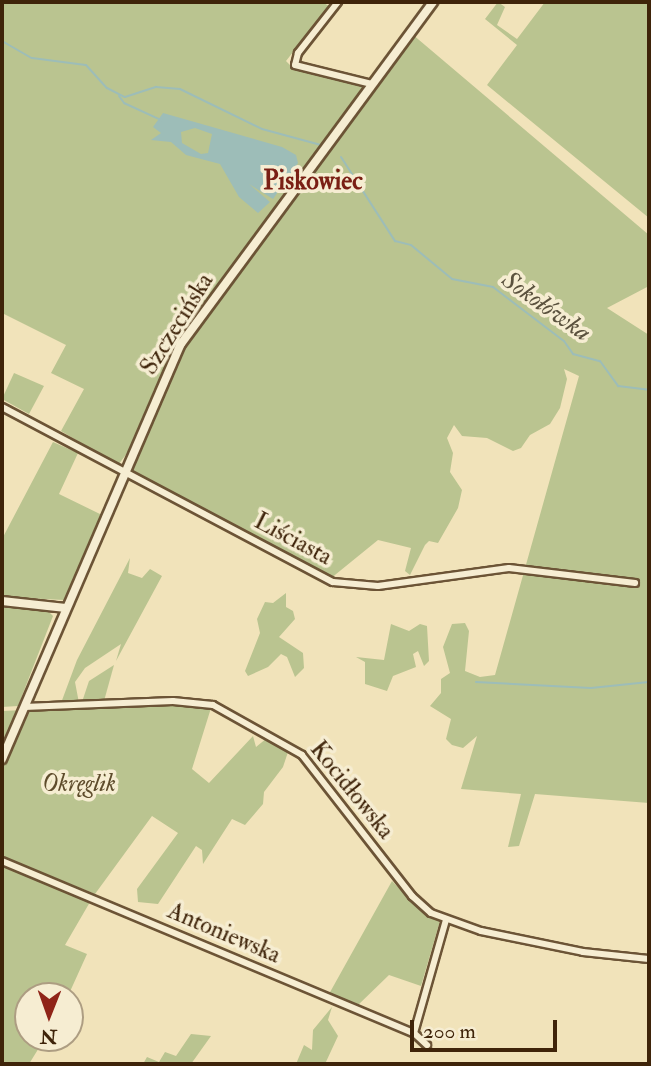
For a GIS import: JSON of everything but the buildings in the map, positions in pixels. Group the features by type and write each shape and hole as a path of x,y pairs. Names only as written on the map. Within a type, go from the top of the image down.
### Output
{"main road":[{"name":"Szczecińska","path":"2,759 124,472 186,337 433,2"},
{"path":"2,601 66,608"}],"street":[{"path":"338,2 296,56 295,66 372,84"},
{"name":"Liściasta","path":"2,407 333,582 378,586 509,568 635,583"},
{"name":"Kocidłowska","path":"24,707 173,701 213,705 302,755 418,902 446,919 583,952 649,959"},
{"name":"Antoniewska","path":"2,861 414,1033 428,1045"},
{"path":"414,1033 446,919"}],"green space":[{"path":"2,2 322,2 329,6 286,61 295,70 373,86 412,34 649,235 649,286 607,308 649,335 649,803 535,794 519,846 508,847 521,794 461,789 477,736 463,748 452,745 446,739 451,719 430,706 441,693 441,679 450,673 443,647 452,624 465,623 469,631 465,671 480,677 495,675 579,376 564,369 567,379 560,408 550,424 530,435 521,448 513,451 487,438 462,436 454,425 447,438 453,453 450,472 462,490 458,508 438,543 429,541 425,545 410,575 405,571 411,548 378,540 330,579 128,469 159,393 154,390 128,452 118,465 61,431 84,389 51,373 66,345 2,313"},
{"path":"498,2 505,7 497,25 517,39 545,2 649,2 649,218 487,85 517,45 485,19"},
{"path":"14,373 44,386 29,414 2,399"},
{"path":"53,442 78,453 59,494 102,515 64,600 2,597 2,539"},
{"path":"130,558 128,573 142,578 150,569 162,576 116,661 121,644 85,668 75,682 79,703 61,703 77,660"},
{"path":"286,593 286,607 293,611 295,619 279,637 303,653 304,668 295,677 287,657 281,654 268,667 248,676 245,671 260,633 257,619 265,602 273,603"},
{"path":"2,606 48,611 53,616 18,706 2,707"},
{"path":"391,624 409,631 420,624 427,626 429,661 424,666 418,651 413,654 416,667 393,676 387,691 365,684 365,662 356,657 384,660"},
{"path":"114,665 104,701 82,702 89,681"},
{"name":"Okręglik","path":"162,704 211,708 192,769 209,783 253,736 256,747 267,738 289,749 283,767 264,792 263,804 245,825 232,819 203,864 202,850 196,846 158,904 138,902 137,889 178,833 152,816 95,894 2,856 2,711"},
{"path":"2,864 90,902 65,945 87,954 74,982 14,982 14,1052 36,1052 29,1064 2,1064"},
{"path":"392,881 417,907 440,921 421,986 389,975 356,1007 329,994"},
{"path":"332,1007 328,1020 338,1036 325,1064 296,1064 304,1045 312,1050 313,1030"},
{"path":"191,1034 211,1036 191,1064 143,1064 147,1057 159,1062 165,1052 176,1056"}],"water":[{"path":"163,113 282,147 296,155 298,163 273,199 249,184 270,202 258,213 239,197 220,164 186,155 171,142 151,140 161,133 153,127","holes":["195,128 212,134 208,153 201,154 182,143 181,132"]}],"waterway":[{"name":"Sokołówka","path":"2,41 32,58 86,65 107,88 125,97 156,87 180,89 262,129 321,145"},
{"path":"119,96 124,103 161,120"},
{"name":"Sokołówka","path":"341,157 395,241 411,245 452,279 493,287 564,341 573,354 600,361 618,386 649,390"},
{"path":"476,682 591,688 649,682"}],"district":[{"name":"Piskowiec","path":"313,182"}]}
